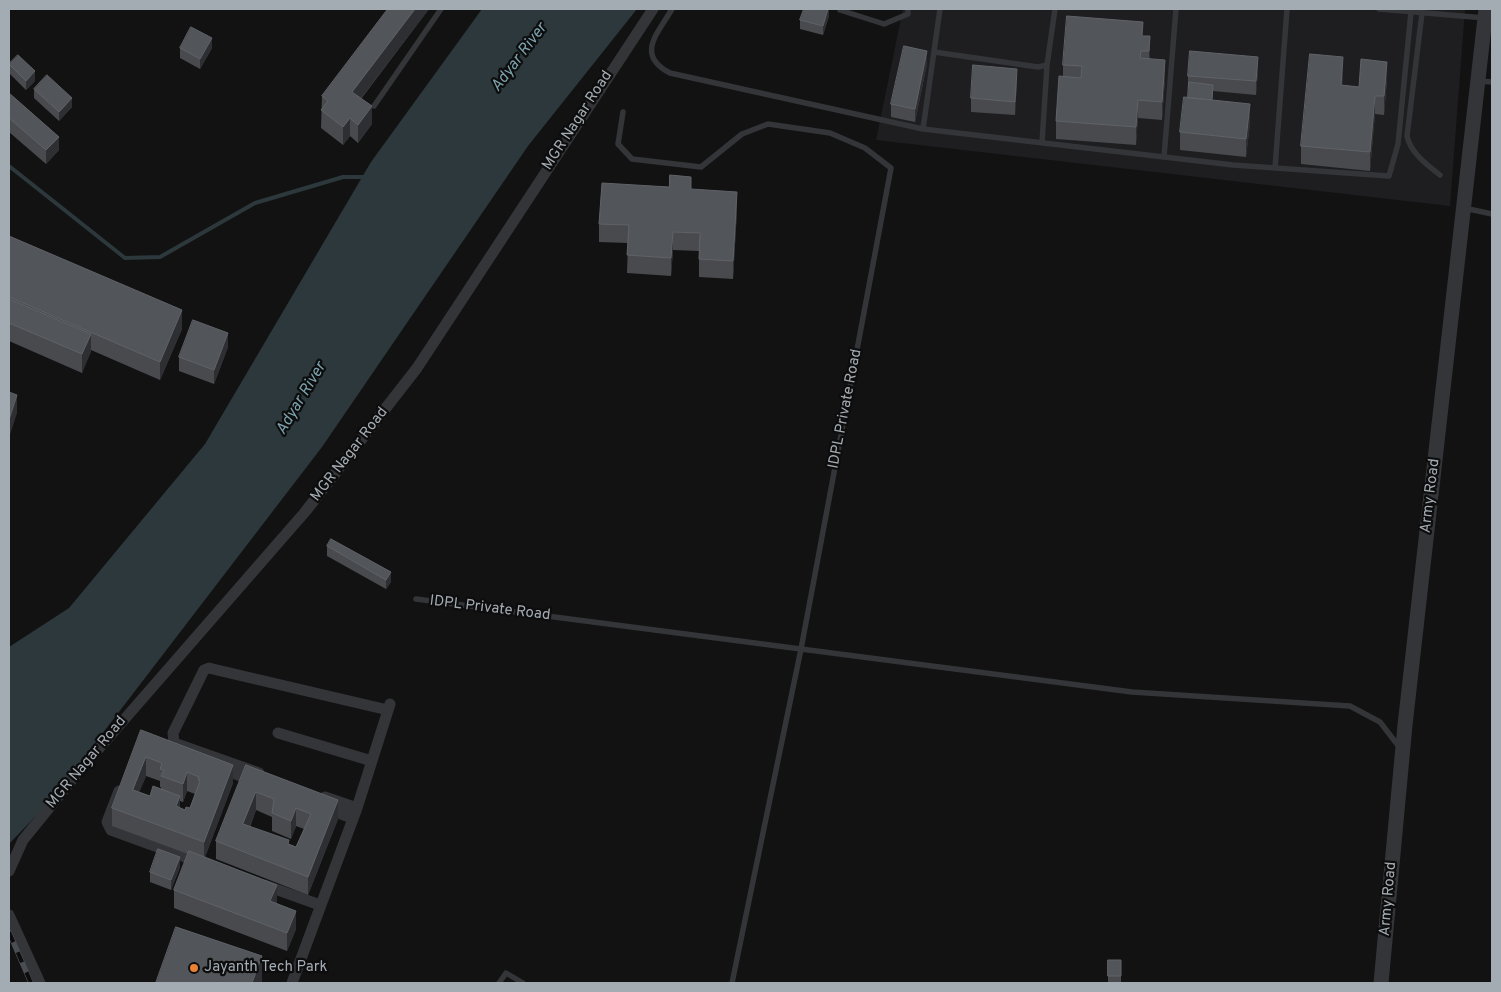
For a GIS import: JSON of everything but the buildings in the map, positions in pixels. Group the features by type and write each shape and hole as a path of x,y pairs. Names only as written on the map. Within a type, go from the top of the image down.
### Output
{"street":[{"name":"MGR Nagar Road","path":"9,871 28,833 75,776 305,512 417,368 653,9"},
{"name":"Army Road","path":"1381,983 1403,752 1464,208 1485,81 1485,13"},
{"path":"159,745 270,782 174,743 173,732 204,670 209,668 389,707 354,813 292,983"},
{"path":"278,733 372,761"},
{"path":"124,779 107,822 111,830 209,866"},
{"path":"310,797 354,813"},
{"path":"254,882 320,905"},
{"path":"9,915 40,983"}],"lane":[{"path":"374,106 441,9"},
{"path":"672,9 653,42 650,52 654,62 670,73 923,129 1164,157 1275,168 1389,176 1398,144 1412,12"},
{"path":"840,10 884,24 908,14 908,9"},
{"path":"923,129 940,9"},
{"path":"1042,143 1048,65 1055,9"},
{"path":"1164,157 1176,9"},
{"path":"1275,168 1287,9"},
{"path":"1379,9 1422,13 1485,13"},
{"path":"1422,13 1407,136 1413,149 1440,175"},
{"path":"934,52 1038,67 1048,65"},
{"name":"IDPL Private Road","path":"623,112 618,144 632,159 700,167 742,134 768,124 830,133 865,148 891,168 801,650 732,983"},
{"path":"1464,208 1492,214"},
{"name":"IDPL Private Road","path":"416,599 801,650"},
{"path":"801,650 1132,692 1350,706 1380,722 1403,752"},
{"path":"499,983 506,973 523,983"}],"shaded area":[{"path":"903,9 1465,9 1450,206 876,140"}],"water":[{"name":"Adyar River","path":"482,9 637,9 528,146 322,447 53,798 9,844 9,647 69,608 205,444 371,162"}],"waterway":[{"path":"9,166 125,258 160,257 255,203 343,177 366,177"}],"railway":[{"path":"9,932 31,983"}],"place":[{"name":"Jayanth Tech Park","path":"194,968"}]}
